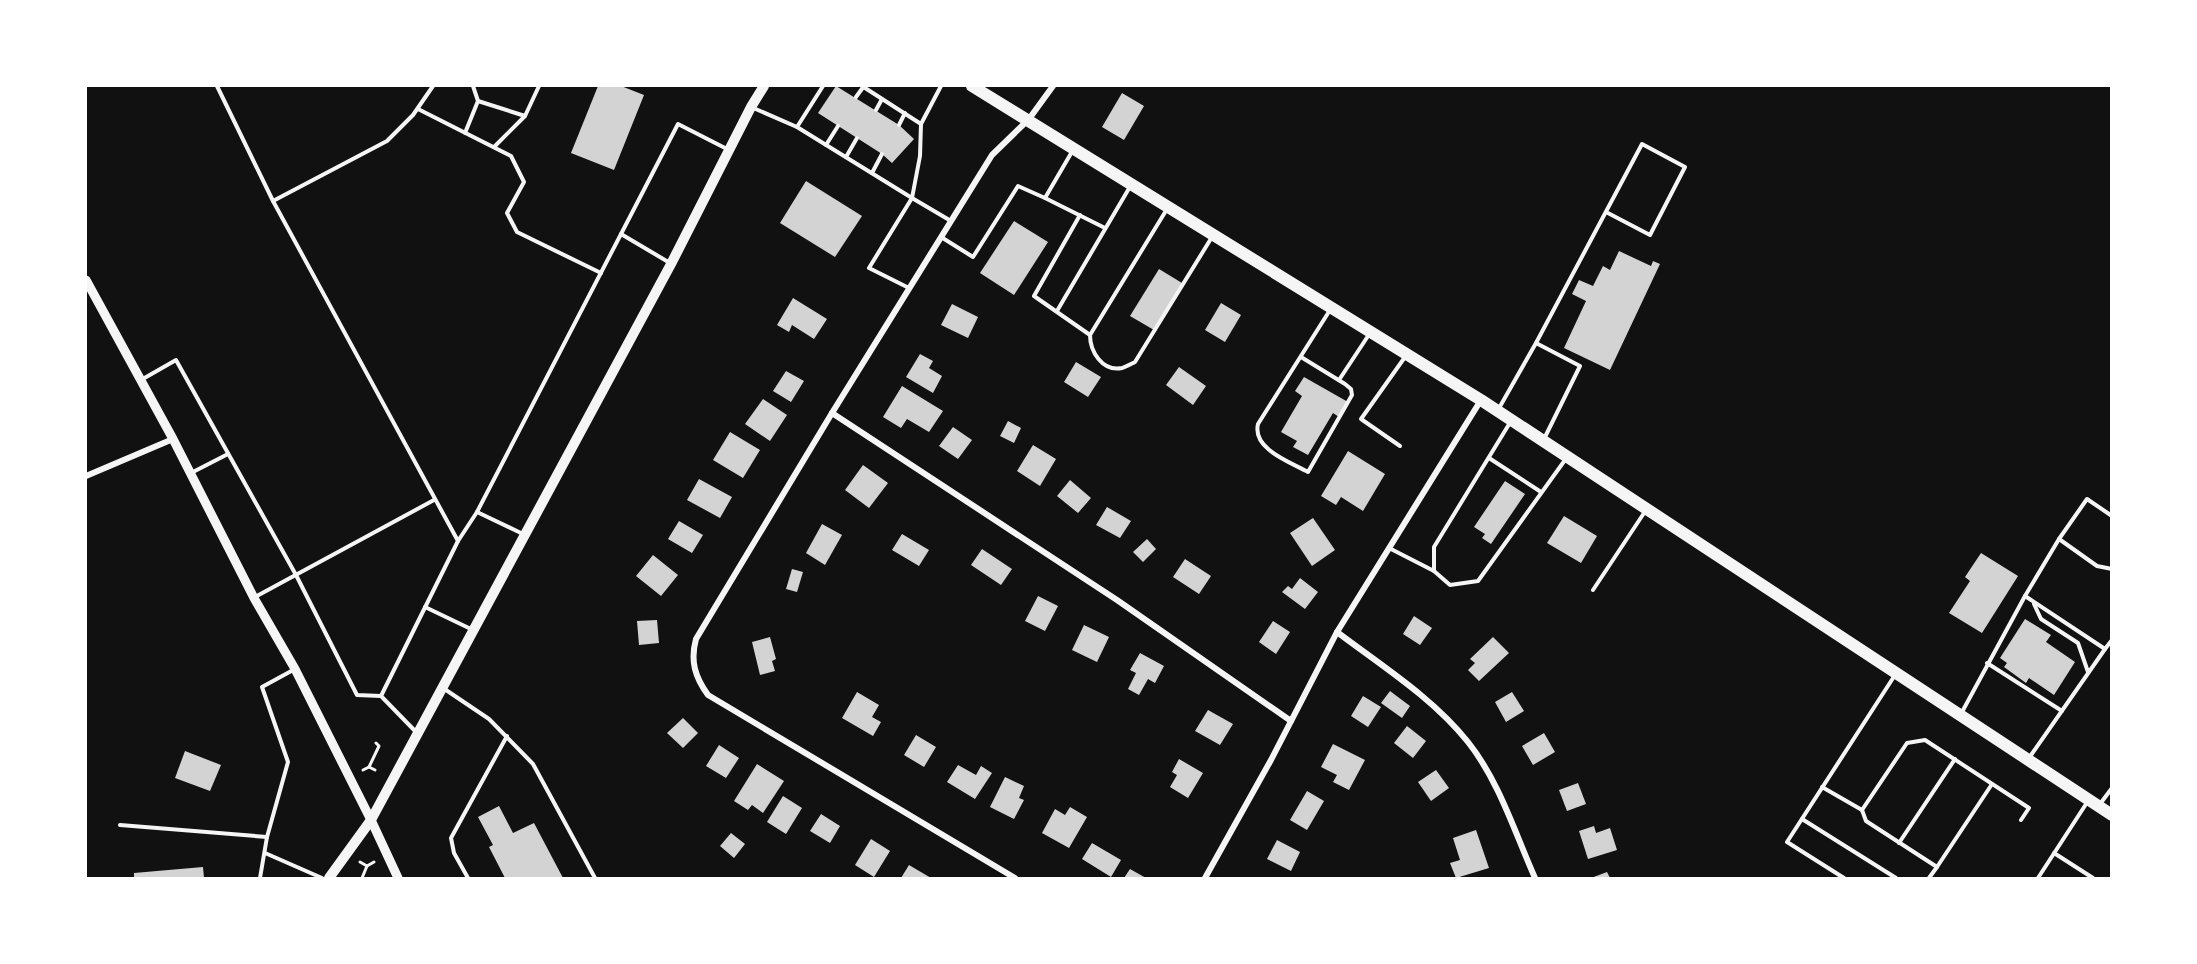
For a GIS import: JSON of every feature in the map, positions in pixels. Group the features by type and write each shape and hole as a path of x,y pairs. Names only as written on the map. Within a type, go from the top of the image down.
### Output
{"main road":[{"path":"329,879 371,820 671,264 764,86"},
{"path":"972,86 1075,147 1481,400 2112,815"}],"street":[{"path":"1015,879 708,695 695,673 693,660 696,639 832,413 992,156 1029,119 1053,86"},
{"path":"86,280 173,439 254,598 295,669 398,879"},
{"path":"1205,879 1337,632 1481,400"},
{"path":"832,413 1117,600 1291,721"},
{"path":"86,476 173,439"},
{"path":"1337,632 1440,711 1469,743 1494,785 1535,879"}],"lane":[{"path":"217,86 273,201 458,541"},
{"path":"273,201 387,141 418,109 433,86"},
{"path":"465,133 478,101 473,86"},
{"path":"494,147 525,116 539,86"},
{"path":"797,127 824,86"},
{"path":"856,97 863,86 921,124"},
{"path":"910,288 868,268 912,198 920,156 921,124 940,86"},
{"path":"876,110 882,99"},
{"path":"478,101 525,116"},
{"path":"751,107 797,127 951,222"},
{"path":"418,109 510,156 524,182 507,213 518,232 601,273"},
{"path":"899,125 905,114"},
{"path":"381,696 458,541 477,512 678,124 729,150"},
{"path":"826,145 838,126"},
{"path":"846,157 857,138"},
{"path":"1497,411 1536,343 1642,144 1685,167 1650,235 1606,212"},
{"path":"1045,198 1075,147"},
{"path":"872,173 882,154"},
{"path":"1057,311 1132,183"},
{"path":"942,237 973,257 1018,186 1105,228"},
{"path":"1169,206 1090,334 1090,345 1097,358 1109,366 1120,369 1136,362 1214,234"},
{"path":"1080,215 1034,296 1090,334"},
{"path":"621,234 671,264"},
{"path":"1301,357 1351,389 1351,399 1308,472 1268,449 1259,441 1256,432 1258,424 1332,307"},
{"path":"1339,380 1371,332"},
{"path":"1536,343 1580,366 1543,441"},
{"path":"1400,446 1361,419 1407,354"},
{"path":"141,380 176,360 296,575 357,695 381,696 418,734"},
{"path":"1434,571 1434,547 1512,420"},
{"path":"190,474 228,454"},
{"path":"1389,548 1434,571 1450,585 1478,581 1567,457"},
{"path":"1489,458 1541,492"},
{"path":"1960,715 2025,596 2059,539 2087,499 2112,516"},
{"path":"254,598 434,500"},
{"path":"1593,590 1646,509"},
{"path":"477,512 524,535"},
{"path":"2059,539 2097,566 2112,570"},
{"path":"2025,596 2105,649"},
{"path":"2033,602 2041,620 2078,643 2089,673"},
{"path":"425,607 473,630"},
{"path":"2028,760 2112,640"},
{"path":"1987,663 2062,711"},
{"path":"260,879 267,837 288,762 262,687 295,669"},
{"path":"1844,879 1787,842 1896,673"},
{"path":"442,688 489,720 533,764 595,879"},
{"path":"468,879 454,853 451,838 507,736"},
{"path":"1862,810 1907,743 1925,740 2029,808 2021,820"},
{"path":"1899,843 1955,759"},
{"path":"1929,879 1992,784"},
{"path":"1822,787 1862,810 1866,821 1936,867"},
{"path":"2038,879 2054,853 2094,803 2112,788"},
{"path":"1802,819 1896,879"},
{"path":"120,825 267,837"},
{"path":"265,853 322,879"},
{"path":"2054,853 2093,879"}],"path":[{"path":"363,770 369,767 379,746 376,743"},
{"path":"369,767 375,770"},
{"path":"360,862 368,866"},
{"path":"362,879 368,866 374,862"}],"building":[{"path":"598,86 621,86 644,95 614,170 571,153"},
{"path":"836,86 899,125 914,139 892,163 882,154 818,113"},
{"path":"1122,93 1144,106 1124,140 1102,127"},
{"path":"806,181 862,216 835,257 780,223"},
{"path":"1014,221 1048,242 1014,295 980,273"},
{"path":"1619,251 1651,266 1653,261 1660,264 1610,370 1564,348 1586,301 1572,294 1579,280 1593,286 1603,266 1610,270"},
{"path":"1159,269 1182,283 1154,330 1130,316"},
{"path":"793,298 827,319 814,339 792,325 789,332 777,325"},
{"path":"1221,303 1241,315 1225,342 1205,330"},
{"path":"952,304 978,317 968,338 941,325"},
{"path":"920,354 933,361 929,368 942,376 933,393 906,377"},
{"path":"1076,362 1101,377 1088,397 1064,382"},
{"path":"1179,367 1206,386 1193,405 1166,385"},
{"path":"786,371 804,381 791,402 773,391"},
{"path":"1304,377 1348,402 1339,417 1333,413 1308,455 1293,447 1297,441 1281,432 1302,396 1295,391"},
{"path":"902,386 943,411 929,432 907,419 901,428 883,417"},
{"path":"763,399 787,415 770,441 745,424"},
{"path":"1008,421 1021,428 1014,443 1000,436"},
{"path":"953,427 972,440 958,459 939,446"},
{"path":"730,432 760,450 743,478 713,460"},
{"path":"1033,445 1056,459 1040,486 1017,471"},
{"path":"1348,451 1385,474 1363,511 1341,497 1336,505 1321,496"},
{"path":"863,465 888,483 869,508 845,490"},
{"path":"699,479 732,497 720,518 687,500"},
{"path":"1070,480 1091,498 1078,513 1057,496"},
{"path":"1505,481 1525,494 1491,544 1482,538 1485,534 1474,527"},
{"path":"1107,507 1131,521 1120,538 1096,525"},
{"path":"1564,516 1597,536 1581,563 1547,543"},
{"path":"1313,518 1335,550 1312,566 1290,533"},
{"path":"679,521 703,535 692,553 668,539"},
{"path":"822,524 842,535 825,565 806,553"},
{"path":"902,534 929,550 919,566 892,550"},
{"path":"1147,539 1156,549 1143,562 1133,552"},
{"path":"982,549 1012,569 1001,585 971,565"},
{"path":"1981,553 2018,576 1982,633 1949,613 1970,581 1965,577"},
{"path":"653,555 678,575 661,596 636,576"},
{"path":"1185,559 1211,576 1199,594 1173,577"},
{"path":"792,569 803,572 797,592 786,589"},
{"path":"1300,578 1318,592 1305,609 1282,592 1288,586 1292,589"},
{"path":"1038,596 1058,606 1045,631 1025,621"},
{"path":"1414,616 1432,628 1420,645 1403,634"},
{"path":"2025,619 2051,635 2046,642 2075,662 2054,695 2029,678 2026,683 2004,667 2007,663 2000,658"},
{"path":"657,620 659,643 639,645 637,621"},
{"path":"1273,621 1290,632 1276,654 1259,642"},
{"path":"1084,625 1109,637 1097,662 1072,650"},
{"path":"770,637 776,659 772,661 775,671 760,675 752,642"},
{"path":"1493,637 1509,653 1479,681 1468,670 1475,663 1470,659"},
{"path":"1140,653 1164,666 1155,683 1148,679 1139,695 1128,689 1136,673 1130,670"},
{"path":"1390,691 1410,706 1402,718 1381,703"},
{"path":"857,692 879,705 872,717 881,722 873,736 842,718"},
{"path":"1512,692 1524,711 1506,722 1495,702"},
{"path":"1363,696 1381,707 1368,727 1351,716"},
{"path":"1208,710 1233,724 1220,745 1195,731"},
{"path":"683,718 698,733 683,748 667,733"},
{"path":"1407,726 1426,741 1413,758 1394,743"},
{"path":"1544,733 1555,752 1533,765 1522,746"},
{"path":"916,735 936,747 924,767 904,755"},
{"path":"1333,744 1365,760 1349,790 1333,782 1337,775 1321,767"},
{"path":"719,745 739,758 726,778 706,766"},
{"path":"185,751 221,765 210,791 175,778"},
{"path":"1179,759 1203,773 1188,798 1170,787 1177,775 1172,772"},
{"path":"757,764 784,781 763,813 752,805 748,810 734,801"},
{"path":"958,765 976,775 981,766 992,773 975,799 947,782"},
{"path":"1436,770 1449,788 1431,801 1418,782"},
{"path":"1005,777 1024,786 1019,798 1024,800 1014,819 990,807"},
{"path":"1578,783 1586,804 1567,811 1559,790"},
{"path":"1307,791 1324,801 1307,830 1290,820"},
{"path":"783,796 802,808 786,834 767,822"},
{"path":"499,806 513,833 534,823 563,878 505,878 489,847 493,845 478,817"},
{"path":"1070,807 1087,817 1069,848 1042,833 1055,809 1065,815"},
{"path":"821,814 840,826 830,843 810,831"},
{"path":"1594,826 1596,833 1610,828 1617,850 1588,859 1579,831"},
{"path":"1476,830 1489,868 1456,878 1450,863 1460,860 1453,838"},
{"path":"731,833 745,844 734,858 720,846"},
{"path":"871,839 890,851 874,877 855,865"},
{"path":"1277,840 1300,852 1291,871 1267,859"},
{"path":"1092,843 1121,860 1111,877 1082,859"},
{"path":"909,865 931,878 901,878"},
{"path":"203,867 204,878 134,878 134,873"},
{"path":"1130,869 1146,878 1124,878"},
{"path":"1607,872 1610,878 1591,878"}]}
